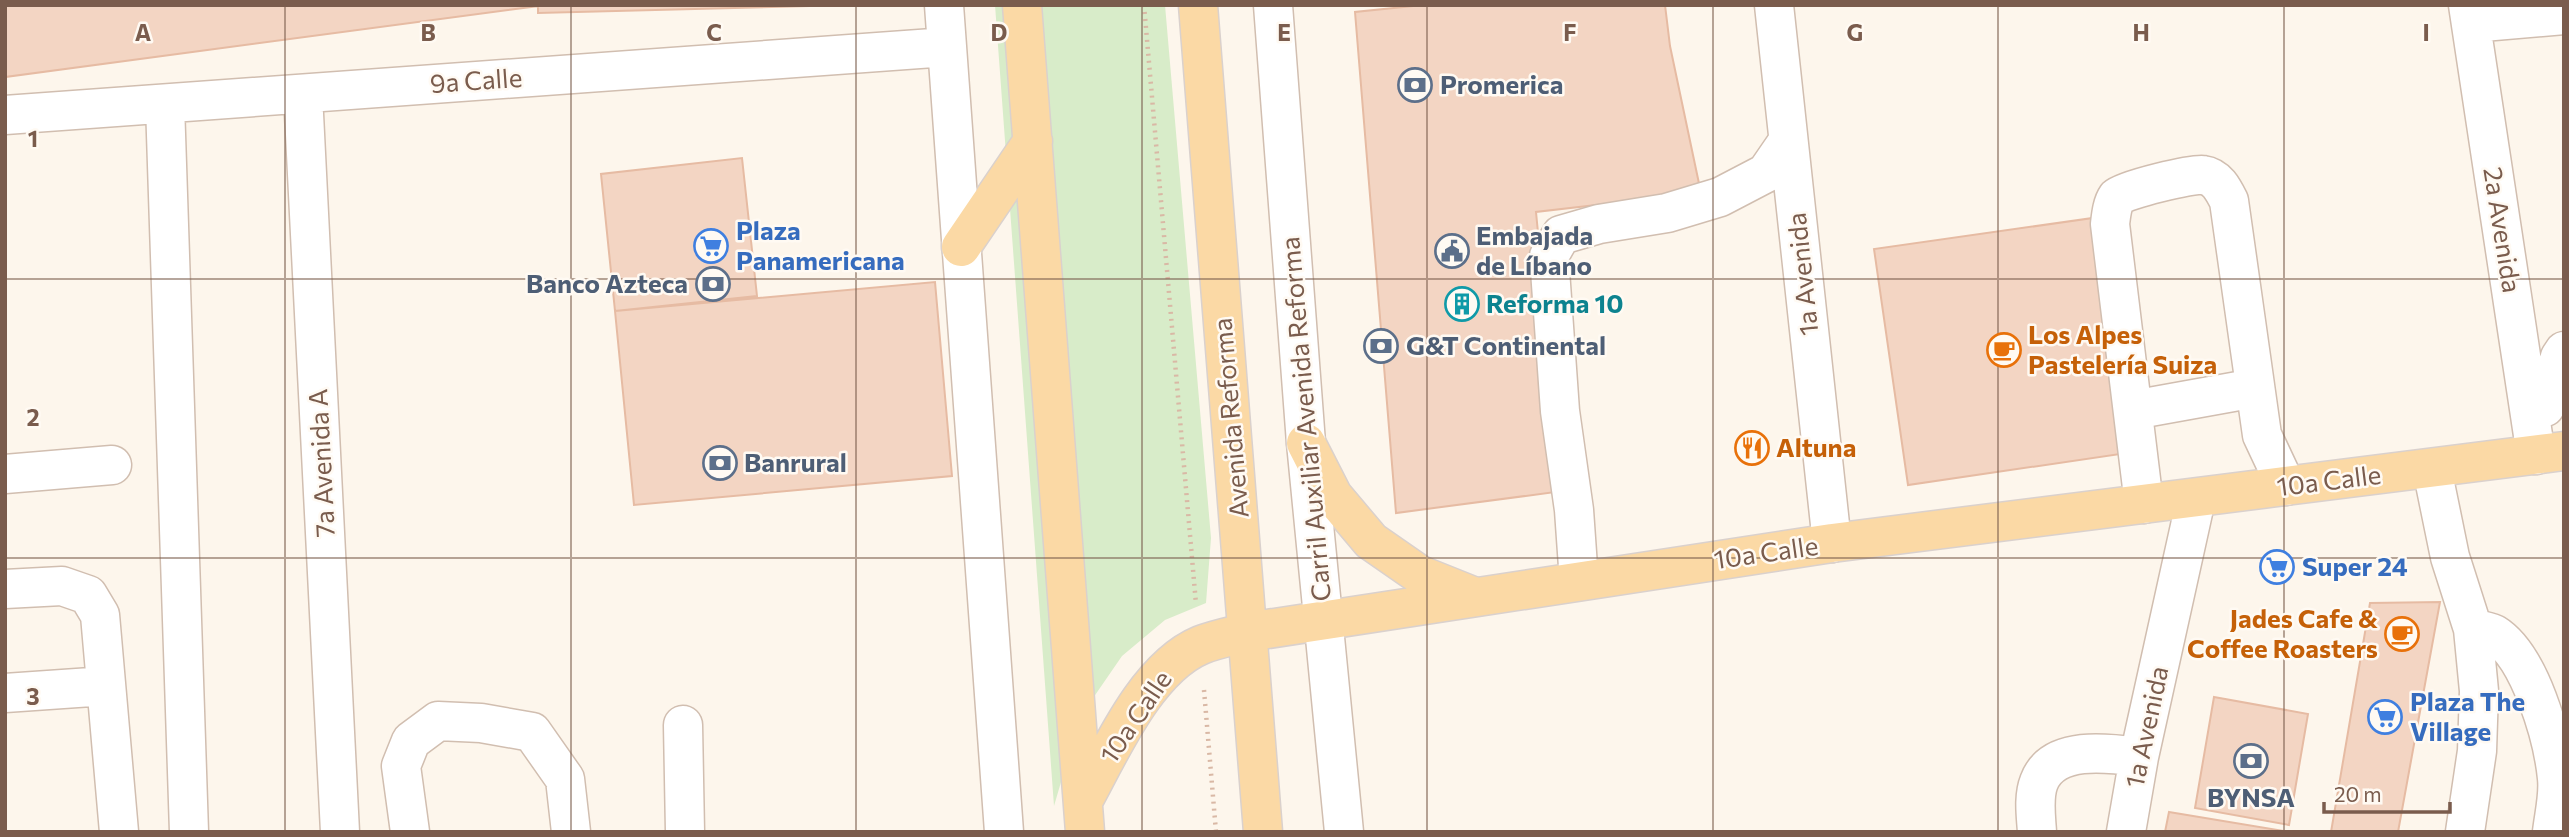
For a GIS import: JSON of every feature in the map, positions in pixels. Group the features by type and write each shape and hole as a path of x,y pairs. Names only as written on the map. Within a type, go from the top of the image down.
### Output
{"main road":[{"path":"1022,5 1081,822"},
{"name":"Avenida Reforma","path":"1198,5 1263,832"},
{"path":"961,247 1032,142"},
{"path":"1307,443 1333,496 1371,541 1420,575 1475,597"},
{"name":"10a Calle","path":"1081,822 1146,692 1172,664 1200,645 1248,632 1832,543 2550,453"}],"street":[{"path":"944,5 1004,832"},
{"name":"Carril Auxiliar Avenida Reforma","path":"1273,5 1307,443 1344,832"},
{"name":"1a Avenida","path":"1774,5 1832,543"},
{"path":"2470,14 2564,15"},
{"name":"2a Avenida","path":"2470,14 2550,453"},
{"name":"9a Calle","path":"5,115 947,47"},
{"name":"7a Avenida A","path":"303,94 340,832"},
{"path":"165,104 189,832"},
{"path":"1579,581 1574,510 1559,397 1549,256 1561,235 1599,224 1667,213 1720,197 1766,173 1788,141"},
{"path":"2144,504 2110,224 2112,211 2117,198 2130,190 2201,174 2216,180 2229,201 2262,435 2286,486"},
{"path":"2545,407 2564,351"},
{"path":"2133,410 2255,388"},
{"path":"5,474 112,465"},
{"path":"2432,469 2450,556 2473,629 2479,691 2477,751 2465,832"},
{"name":"1a Avenida","path":"2126,832 2139,757 2196,499"},
{"path":"5,589 62,586 88,595 100,615 118,832"},
{"path":"2473,629 2491,632 2506,643 2522,663 2550,733 2557,781 2552,832"},
{"path":"5,693 106,686"},
{"path":"410,832 401,766 411,741 438,721 481,723 532,732 565,779 571,832"},
{"path":"683,725 685,832"},
{"path":"2037,832 2036,799 2039,780 2051,766 2068,758 2092,753 2108,752 2139,757"}],"path":[{"path":"1144,5 1216,832"}],"green space":[{"path":"995,5 1165,5 1211,538 1206,603 1165,620 1122,656 1080,717 1054,806"}],"building":[{"path":"5,5 538,5 538,6 5,77"},
{"path":"538,5 848,5 538,13"},
{"name":"Reforma 10","path":"1423,5 1665,5 1670,46 1701,193 1536,212 1563,491 1396,513 1355,12"},
{"path":"742,158 757,296 615,311 601,174"},
{"name":"Los Alpes Pastelería Suiza","path":"2100,217 2134,452 1908,485 1874,249"},
{"path":"935,282 952,476 634,505 615,311"},
{"name":"Plaza The Village","path":"2440,602 2398,832 2331,832 2370,603"},
{"name":"BYNSA","path":"2214,697 2308,714 2289,825 2195,808"},
{"path":"2169,812 2289,832 2165,832"}],"place":[{"name":"Promerica","path":"1415,85"},
{"name":"Plaza Panamericana","path":"711,246"},
{"name":"Embajada de Líbano","path":"1452,251"},
{"name":"Banco Azteca","path":"713,284"},
{"name":"Reforma 10","path":"1462,304"},
{"name":"G&T Continental","path":"1381,346"},
{"name":"Los Alpes Pastelería Suiza","path":"2004,350"},
{"name":"Altuna","path":"1752,448"},
{"name":"Banrural","path":"720,463"},
{"name":"Super 24","path":"2277,567"},
{"name":"Jades Cafe & Coffee Roasters","path":"2402,634"},
{"name":"Plaza The Village","path":"2385,717"},
{"name":"BYNSA","path":"2251,761"}]}
